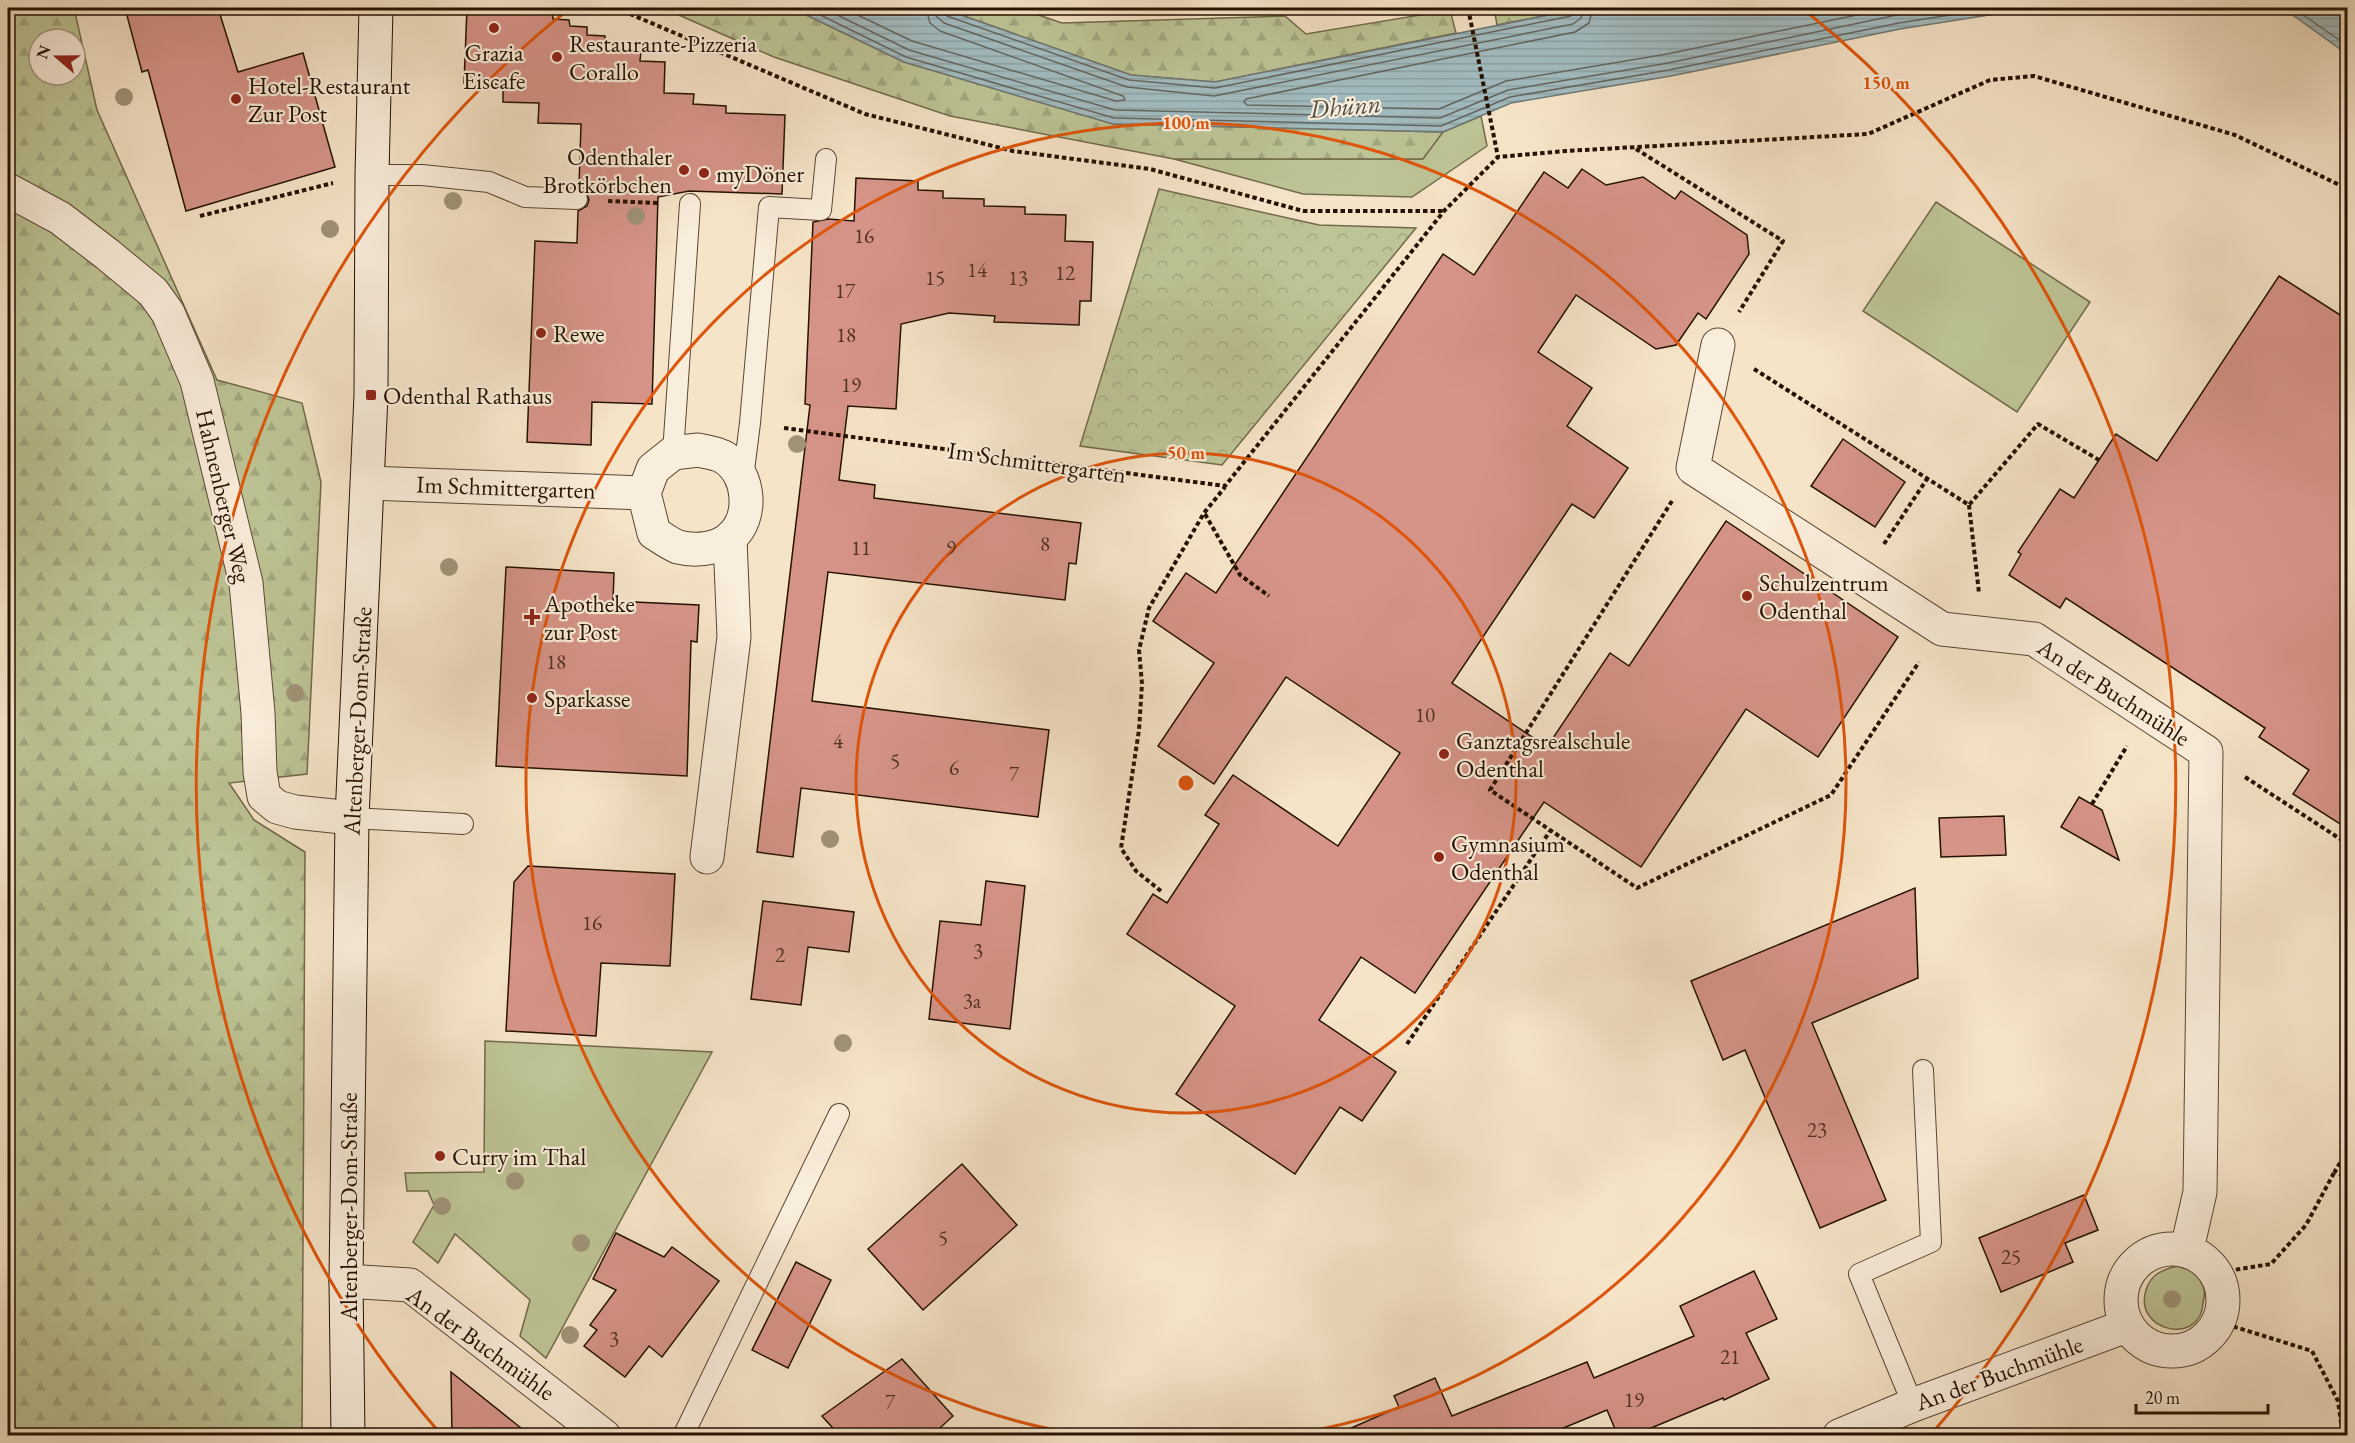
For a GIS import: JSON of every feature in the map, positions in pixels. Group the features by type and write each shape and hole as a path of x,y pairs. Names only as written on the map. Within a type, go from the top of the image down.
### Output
{"street":[{"name":"Altenberger-Dom-Straße","path":"348,1436 346,1281 352,818 371,395 372,176 376,8"},
{"name":"Hahnenberger Weg","path":"8,190 60,218 107,254 153,292 168,313 197,381 246,583 258,713 260,772 264,796 278,807 295,812 352,818"},
{"path":"1693,468 1718,345"},
{"path":"698,450 724,458 743,478 746,500 742,523 730,539 703,550 676,546 654,533 644,493 653,469 673,453 698,450"},
{"name":"An der Buchmühle","path":"1693,468 1942,628 2034,639 2206,752 2200,1192 2187,1249"},
{"name":"Im Schmittergarten","path":"368,483 644,493"},
{"path":"707,857 734,637 730,539"},
{"path":"2162,1248 2187,1249 2216,1272 2225,1297 2219,1322 2201,1344 2174,1352 2146,1346 2126,1326 2120,1302 2124,1278 2140,1258 2162,1248"},
{"name":"An der Buchmühle","path":"346,1281 410,1286 604,1436"},
{"name":"An der Buchmühle","path":"1839,1436 1913,1405 2126,1326"}],"lane":[{"path":"743,478 769,207 821,210 826,159"},
{"path":"372,176 422,176 489,182 525,197 577,199"},
{"path":"673,453 690,204"},
{"path":"352,818 463,824"},
{"path":"1913,1405 1859,1274 1931,1242 1923,1070"},
{"path":"683,1436 839,1114"}],"path":[{"path":"616,8 865,114 1013,151 1150,169 1303,211 1444,211"},
{"path":"1468,8 1498,157"},
{"path":"1161,891 1136,872 1121,848 1139,730 1142,684 1139,650 1149,608 1204,513 1444,211 1498,157 1868,134 1990,80 2034,76 2235,135 2348,189"},
{"path":"1635,148 1783,241 1718,345 1926,480 1969,505"},
{"path":"200,216 305,190"},
{"name":"Im Schmittergarten","path":"750,423 1225,486"},
{"path":"1984,633 1969,505 2038,424 2099,460"},
{"path":"1693,468 1490,790 1637,888 1831,795 1942,628"},
{"path":"1862,576 1926,480"},
{"path":"1204,513 1240,575 1269,596"},
{"path":"2092,804 2132,736"},
{"path":"2206,752 2348,844"},
{"path":"1407,1044 1550,831"},
{"path":"2216,1272 2271,1264 2306,1226 2334,1171 2348,1150"},
{"path":"2334,1171 2348,1179"},
{"path":"2219,1322 2312,1351 2338,1401 2343,1436"}],"green space":[{"path":"8,8 74,8 78,27 27,27 27,87 87,87 87,66 97,110 217,380 302,403 321,482 307,774 229,783 254,820 305,852 302,1435 8,1435"},
{"path":"663,8 792,8 904,62 1113,124 1443,132 1423,159 1174,159 950,116 774,57"},
{"path":"941,8 1018,8 1062,23 1285,16 1306,34 1450,10 1456,33 1215,82 1131,75"},
{"path":"1494,8 1584,8 1497,25"},
{"path":"1481,116 1487,146 1412,197 1303,194 1174,159 1422,159 1443,132"},
{"path":"1159,189 1319,225 1416,228 1222,465 1080,446"},
{"path":"1936,202 2090,302 2017,412 1863,311"},
{"path":"485,1041 712,1052 546,1358 520,1336 530,1300 455,1234 438,1263 413,1242 434,1205 428,1191 407,1191 405,1173 484,1172"},
{"path":"2177,1266 2195,1272 2203,1285 2204,1292 2199,1317 2191,1325 2181,1329 2158,1324 2149,1316 2145,1304 2146,1290 2154,1276"}],"water":[{"name":"Dhünn","path":"792,8 941,8 1131,75 1215,82 1584,8 2017,8 1989,15 1900,29 1671,76 1511,103 1443,132 1113,124 904,62"},
{"path":"2276,8 2347,8 2347,54 2287,11"}],"building":[{"name":"Hotel-Restaurant Zur Post","path":"125,8 218,8 238,72 303,53 335,167 186,211 148,70 142,72"},
{"path":"467,8 537,8 537,11 553,12 553,19 569,20 570,26 587,27 587,35 605,36 605,50 641,51 640,61 665,62 664,93 694,94 693,104 726,106 726,113 785,115 782,194 689,191 658,197 652,404 592,402 591,445 527,442 535,241 577,243 578,211 587,206 589,200 587,193 579,187 581,124 538,123 539,103 503,102 503,85 464,83"},
{"path":"1582,169 1606,185 1643,177 1675,199 1681,191 1747,235 1749,254 1706,319 1698,313 1676,345 1656,349 1576,295 1538,352 1592,388 1567,426 1628,468 1594,518 1572,504 1452,683 1547,747 1610,653 1629,666 1726,521 1898,637 1818,757 1746,709 1641,867 1544,802 1415,993 1361,957 1319,1020 1396,1072 1362,1121 1340,1107 1295,1174 1176,1094 1235,1006 1127,934 1153,894 1167,903 1219,824 1205,815 1233,775 1338,846 1400,753 1286,677 1214,784 1158,746 1214,663 1153,621 1186,573 1216,593 1443,254 1474,275 1544,172 1568,188"},
{"path":"856,178 918,181 918,190 943,191 943,198 984,199 984,206 1025,207 1025,214 1066,215 1065,241 1093,242 1091,301 1080,301 1079,325 994,322 995,316 949,313 901,324 896,409 848,406 839,480 875,485 874,498 1081,523 1076,564 1069,563 1065,600 828,572 812,701 1049,730 1038,817 801,788 793,857 757,852 810,405 805,404 813,222 828,219 854,221"},
{"path":"2279,276 2348,320 2348,829 2293,794 2309,770 2259,737 2265,728 2066,598 2060,608 2009,575 2021,554 2018,552 2060,489 2074,498 2116,434 2157,461"},
{"path":"1843,439 1905,482 1875,527 1811,486"},
{"path":"506,567 614,573 613,601 699,605 697,642 691,641 687,776 496,766"},
{"path":"2079,797 2102,810 2119,860 2061,827"},
{"path":"2004,816 2006,855 1941,857 1939,818"},
{"path":"528,866 675,874 670,966 601,963 596,1036 506,1031 514,882"},
{"path":"986,881 1025,886 1010,1029 929,1019 940,921 981,925"},
{"path":"1915,888 1918,978 1812,1023 1886,1200 1820,1228 1745,1050 1723,1060 1691,981"},
{"path":"763,901 854,912 849,952 808,947 801,1005 751,999"},
{"path":"962,1164 1017,1225 923,1310 868,1249"},
{"path":"2084,1195 2098,1230 2065,1243 2073,1262 2001,1292 1979,1238"},
{"path":"616,1233 664,1257 672,1247 719,1281 662,1357 649,1346 625,1377 584,1346 597,1330 590,1325 616,1290 593,1279"},
{"path":"796,1262 831,1280 788,1368 752,1350"},
{"path":"1754,1271 1777,1319 1746,1333 1769,1379 1724,1400 1723,1398 1632,1436 1618,1436 1607,1410 1544,1436 1333,1436 1399,1407 1394,1396 1435,1378 1452,1416 1587,1362 1594,1378 1694,1336 1680,1306"},
{"path":"902,1359 953,1416 931,1436 840,1436 822,1416"},
{"path":"451,1372 531,1436 452,1436"}],"place":[{"name":"Grazia Eiscafe","path":"494,28"},
{"name":"Restaurante-Pizzeria Corallo","path":"557,57"},
{"name":"Hotel-Restaurant Zur Post","path":"236,99"},
{"name":"Odenthaler Brotkörbchen","path":"684,170"},
{"name":"myDöner","path":"704,173"},
{"name":"Rewe","path":"541,333"},
{"name":"Odenthal Rathaus","path":"371,395"},
{"name":"Schulzentrum Odenthal","path":"1747,596"},
{"name":"Apotheke zur Post","path":"532,617"},
{"name":"Sparkasse","path":"532,698"},
{"name":"Ganztagsrealschule Odenthal","path":"1444,754"},
{"name":"Gymnasium Odenthal","path":"1439,857"},
{"name":"Curry im Thal","path":"440,1156"}]}
